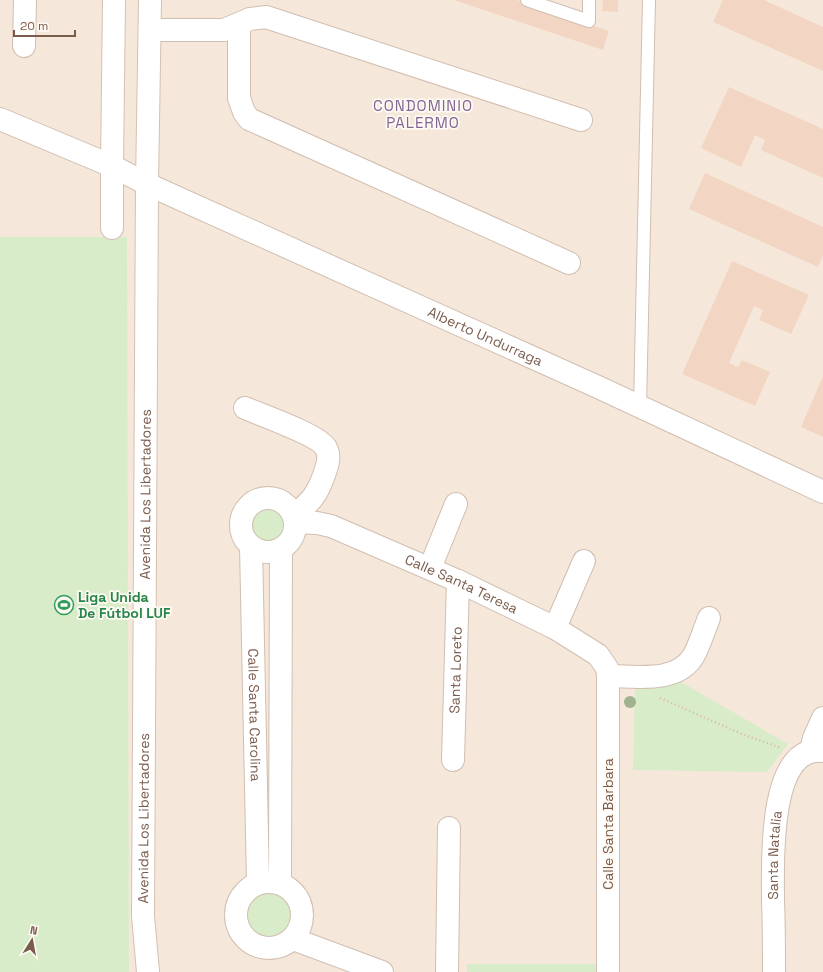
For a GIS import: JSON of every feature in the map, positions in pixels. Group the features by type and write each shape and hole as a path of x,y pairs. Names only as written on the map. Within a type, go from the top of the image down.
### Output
{"street":[{"path":"24,0 24,46"},
{"path":"112,228 114,0"},
{"name":"Avenida Los Libertadores","path":"148,972 143,916 147,184 150,0"},
{"path":"114,31 124,37 130,38 144,34 150,30 215,31 224,30 250,19 266,17 581,120"},
{"path":"239,24 239,98 244,112 249,119 570,263"},
{"path":"0,119 112,166 147,184"},
{"name":"Alberto Undurraga","path":"147,184 640,407 823,492"},
{"path":"245,408 313,437 323,444 326,449 329,459 328,465 316,495 294,518"},
{"path":"266,498 283,502 294,518 293,537 282,549 266,552 251,546 245,539 241,526 244,513 250,505 257,500 266,498"},
{"path":"430,568 456,504"},
{"name":"Calle Santa Teresa","path":"294,518 331,526 430,568 555,628 598,655 607,668 608,676"},
{"name":"Calle Santa Carolina","path":"251,546 258,883"},
{"name":"Calle Santa Carolina","path":"280,883 282,549"},
{"path":"555,628 584,561"},
{"name":"Santa Loreto","path":"453,760 458,581"},
{"path":"608,676 662,676 681,669 693,656 709,618"},
{"name":"Calle Santa Barbara","path":"608,676 608,972"},
{"name":"Santa Natalia","path":"774,972 774,827 783,786 795,761 812,753 814,738 823,718"},
{"path":"447,972 449,828"},
{"path":"258,883 280,883 290,888 297,897 302,907 302,918 299,929 293,939 284,945 274,948 263,948 252,944 244,937 238,927 236,917 237,906 241,896 249,888 258,883"},
{"path":"293,939 382,972"}],"lane":[{"path":"527,0 589,21 590,0"},
{"path":"640,407 649,0"}],"path":[{"path":"657,697 742,734 812,753"}],"shaded area":[{"path":"0,0 823,0 823,972 0,972"}],"green space":[{"name":"Liga Unida De Fútbol LUF","path":"0,237 127,237 129,972 0,972"},
{"path":"272,507 281,512 285,518 285,532 281,538 272,543 264,543 255,538 251,532 250,521 255,512 261,508"},
{"path":"635,681 681,682 788,744 767,772 633,770"},
{"path":"269,888 279,890 288,896 294,905 296,915 294,925 288,934 279,940 269,942 259,940 250,934 244,925 242,915 244,905 250,896 259,890"},
{"path":"467,964 596,964 596,972 467,972"}],"building":[{"path":"454,0 517,0 609,31 603,50"},
{"path":"603,0 618,0 618,12 602,11"},
{"path":"723,0 764,0 823,27 823,71 713,22"},
{"path":"729,87 823,129 823,178 761,150 765,140 755,135 741,167 701,148"},
{"path":"705,173 823,227 823,255 818,267 689,209"},
{"path":"732,261 809,295 791,334 759,320 763,310 754,306 729,363 738,367 742,360 770,372 755,406 682,374"},
{"path":"823,376 823,437 801,427"}],"place":[{"name":"Liga Unida De Fútbol LUF","path":"64,605"}],"district":[{"name":"CONDOMINIO PALERMO","path":"423,114"}]}
